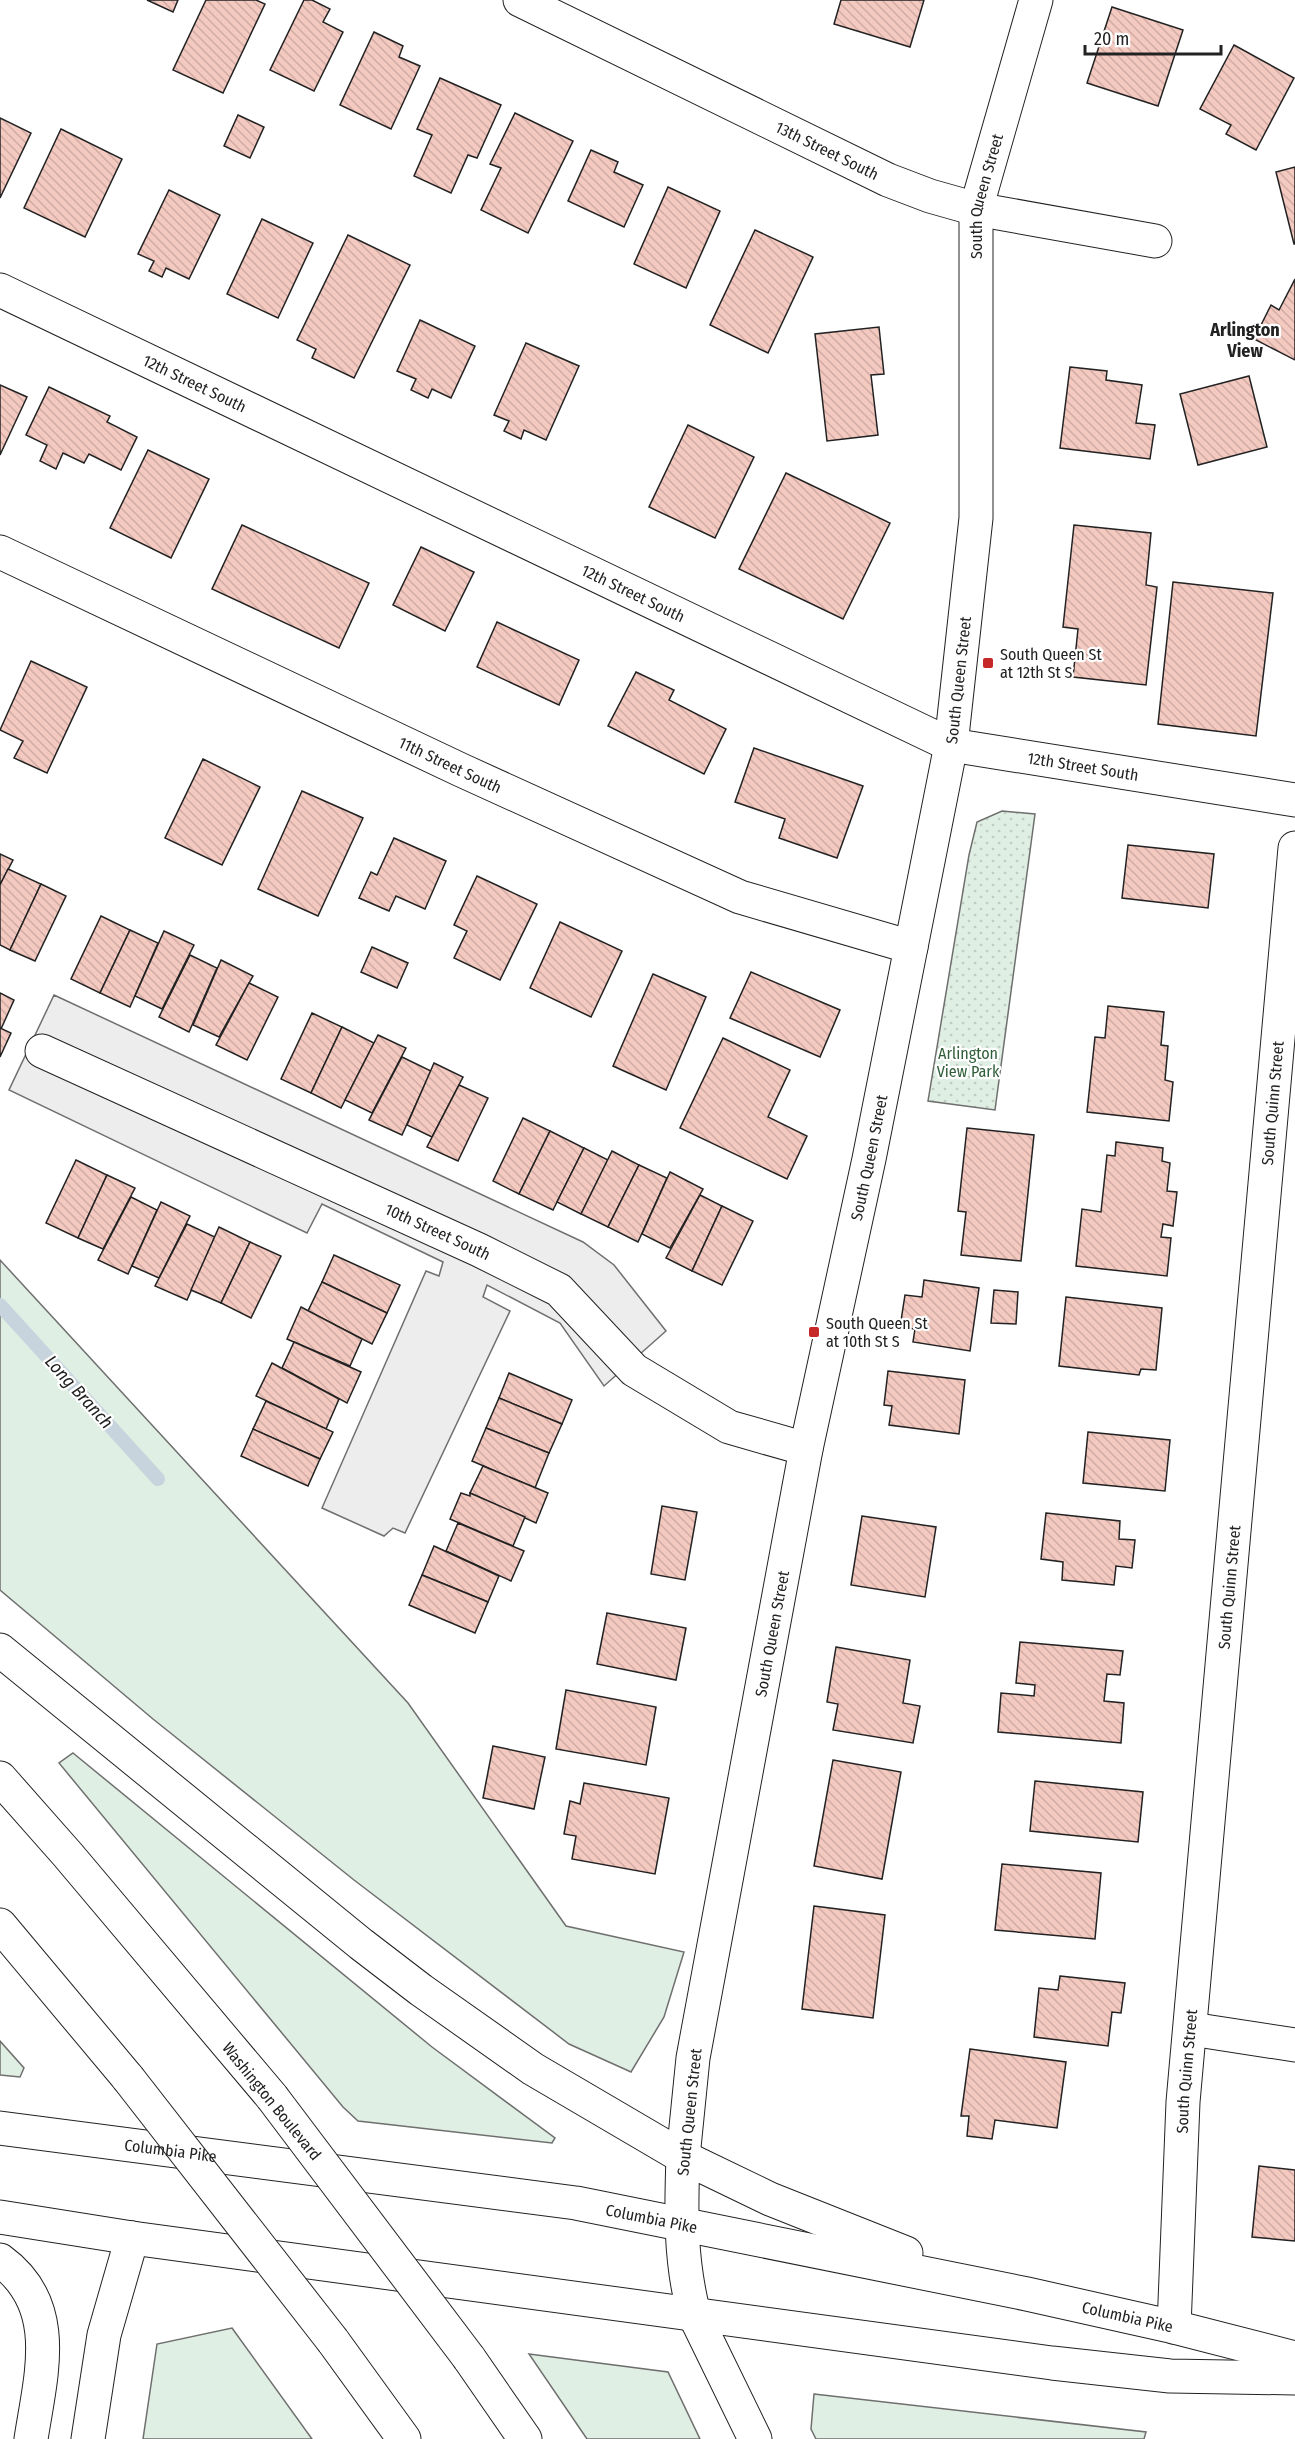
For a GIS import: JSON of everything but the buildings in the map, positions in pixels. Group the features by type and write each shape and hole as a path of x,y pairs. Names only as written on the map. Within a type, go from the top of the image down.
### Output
{"main road":[{"name":"13th Street South","path":"520,0 888,180 930,196 976,209 1155,241"},
{"name":"South Queen Street","path":"755,2439 694,2314 687,2286 680,2224 683,2157 693,2058 806,1449 869,1159 951,745 976,518 976,209 1036,0"},
{"name":"12th Street South","path":"0,290 951,745 1295,800"},
{"name":"11th Street South","path":"0,552 461,770 740,897 911,947"},
{"name":"South Quinn Street","path":"1174,2327 1183,2102 1295,848"},
{"name":"10th Street South","path":"42,1051 479,1250 559,1290 634,1370 729,1426 806,1449"},
{"path":"0,1650 343,1929 421,1990 533,2069 724,2179 844,2230 931,2263 1027,2294"},
{"name":"Washington Boulevard","path":"0,1778 272,2097 469,2358 525,2439"},
{"path":"0,1925 128,2078 333,2341 404,2439"},
{"path":"0,1960 128,2078"},
{"path":"1191,2029 1295,2045"},
{"name":"Columbia Pike","path":"0,2128 576,2203 1027,2294 1174,2327 1295,2358"},
{"path":"0,2217 132,2238 1064,2365 1170,2376 1295,2378"},
{"path":"88,2439 104,2335 132,2238"},
{"path":"0,2260 23,2280 32,2295 43,2328 42,2366 31,2439"},
{"path":"333,2341 382,2439"}],"green space":[{"name":"Arlington View Park","path":"1002,811 1035,814 995,1110 928,1101 969,855 977,822"},
{"path":"0,1260 408,1703 566,1926 684,1952 664,2017 631,2072 569,2044 354,1880 153,1719 0,1590"},
{"path":"73,1753 432,2047 555,2138 552,2143 358,2121 343,2107 59,1763"},
{"path":"0,2041 24,2068 20,2077 0,2075"},
{"path":"232,2328 312,2439 143,2439 157,2344"},
{"path":"529,2354 668,2372 700,2439 587,2439"},
{"path":"814,2394 1146,2432 1144,2439 816,2439 811,2429"}],"shaded area":[{"path":"54,995 583,1242 614,1265 666,1331 604,1386 560,1323 487,1285 483,1297 510,1311 405,1533 393,1528 384,1536 322,1508 426,1271 439,1276 443,1262 322,1204 307,1233 9,1090"}],"waterway":[{"name":"Long Branch","path":"0,1305 158,1479"}],"place":[{"name":"South Queen St at 12th St S","path":"988,663"},
{"name":"South Queen St at 10th St S","path":"814,1332"}],"district":[{"name":"Arlington View","path":"1245,340"}]}
